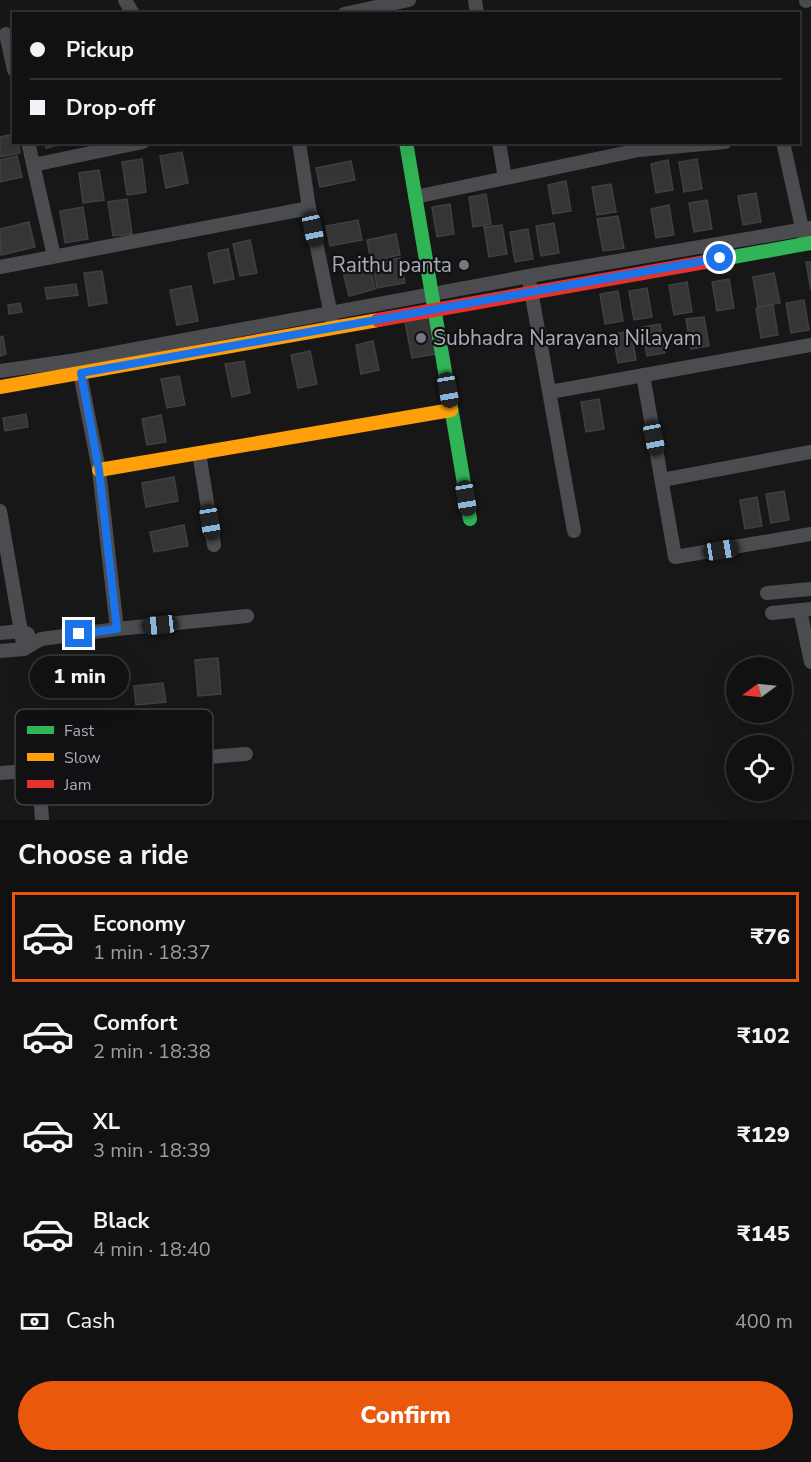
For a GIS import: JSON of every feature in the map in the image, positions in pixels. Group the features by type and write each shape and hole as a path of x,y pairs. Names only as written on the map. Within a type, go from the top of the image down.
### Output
{"street":[{"path":"353,12 410,0"},
{"path":"6,34 12,61"},
{"path":"28,144 54,256"},
{"path":"33,165 131,144"},
{"path":"299,144 309,208 333,328"},
{"path":"406,144 470,519"},
{"path":"499,144 505,178"},
{"path":"416,197 639,150 704,144"},
{"path":"784,144 808,236"},
{"path":"0,267 309,208"},
{"path":"0,371 77,360 529,276 808,236"},
{"path":"0,387 531,292 808,236"},
{"path":"529,276 574,531"},
{"path":"550,392 811,345"},
{"path":"81,373 99,470 117,629"},
{"path":"643,375 675,557 811,534"},
{"path":"99,470 451,410"},
{"path":"662,480 811,452"},
{"path":"199,453 214,545"},
{"path":"0,511 24,649"},
{"path":"767,593 811,589"},
{"path":"772,614 806,610 811,662"},
{"path":"41,639 21,631 0,631 2,651 24,649 41,639 247,616"},
{"path":"213,757 246,754"},
{"path":"0,773 15,772"},
{"path":"41,805 42,820"}],"building":[{"path":"12,134 12,144 18,144 20,153 0,157 0,137"},
{"path":"45,144 62,144 46,148"},
{"path":"182,152 188,183 166,188 160,156"},
{"path":"17,156 22,177 0,182 0,160"},
{"path":"142,159 146,192 127,195 122,162"},
{"path":"697,159 702,189 684,192 679,162"},
{"path":"668,160 673,190 656,193 651,164"},
{"path":"351,161 355,180 320,187 316,168"},
{"path":"99,170 104,200 83,203 79,173"},
{"path":"566,181 571,211 553,214 548,185"},
{"path":"611,184 616,212 597,215 592,187"},
{"path":"756,193 761,222 743,225 738,196"},
{"path":"486,194 491,224 473,227 469,197"},
{"path":"127,199 132,234 113,236 108,202"},
{"path":"707,200 712,229 694,232 689,203"},
{"path":"450,204 454,234 437,237 432,207"},
{"path":"669,205 674,235 656,238 651,209"},
{"path":"83,207 88,239 65,243 60,211"},
{"path":"618,216 624,248 603,251 597,219"},
{"path":"358,220 362,240 330,246 326,226"},
{"path":"29,222 35,247 1,255 0,229"},
{"path":"554,223 559,253 541,256 536,226"},
{"path":"502,225 507,254 489,257 484,227"},
{"path":"528,229 533,259 515,262 510,232"},
{"path":"396,234 400,255 371,261 367,240"},
{"path":"250,240 257,273 240,276 233,244"},
{"path":"228,249 234,279 214,283 208,253"},
{"path":"400,258 405,283 377,288 373,263"},
{"path":"806,262 811,262 811,290"},
{"path":"370,265 375,289 349,296 343,272"},
{"path":"102,271 107,303 89,306 84,273"},
{"path":"774,273 780,303 758,307 753,277"},
{"path":"729,279 734,308 717,311 712,282"},
{"path":"687,282 692,312 674,315 669,285"},
{"path":"76,284 78,295 47,299 45,288"},
{"path":"191,286 198,321 177,325 170,290"},
{"path":"647,288 652,317 634,320 629,291"},
{"path":"618,291 623,321 605,324 600,294"},
{"path":"804,300 809,330 791,333 786,303"},
{"path":"20,303 22,312 9,314 8,305"},
{"path":"773,305 778,335 761,338 756,308"},
{"name":"Subhadra Narayana Nilayam","path":"431,315 437,354 412,358 405,322"},
{"path":"704,317 709,346 691,349 686,319"},
{"path":"660,324 665,353 647,356 642,327"},
{"path":"631,331 636,360 618,363 613,334"},
{"path":"3,336 6,354 0,356 0,337"},
{"path":"373,341 379,370 361,374 356,345"},
{"path":"310,351 317,384 298,388 291,355"},
{"path":"244,361 250,393 232,397 225,364"},
{"path":"179,376 185,405 167,408 161,379"},
{"path":"599,399 604,429 586,432 581,402"},
{"path":"26,414 28,427 5,431 3,418"},
{"path":"161,415 166,442 147,445 142,419"},
{"path":"174,477 178,501 146,507 142,483"},
{"path":"784,491 789,520 771,523 766,494"},
{"path":"757,497 762,526 745,529 740,500"},
{"path":"184,525 188,546 154,552 150,532"},
{"path":"218,658 221,694 198,696 195,660"},
{"path":"163,683 166,702 136,705 134,686"}],"traffic: fast":[{"path":"406,144 470,519"},
{"path":"722,259 811,243"}],"traffic: slow":[{"path":"0,387 378,320"},
{"path":"99,470 451,410"}],"traffic: jam":[{"path":"378,320 722,259"}],"place":[{"name":"Raithu panta","path":"464,265"},
{"name":"Subhadra Narayana Nilayam","path":"421,338"}],"route":[{"path":"79,634 117,629 99,470 81,373 720,258"}]}
